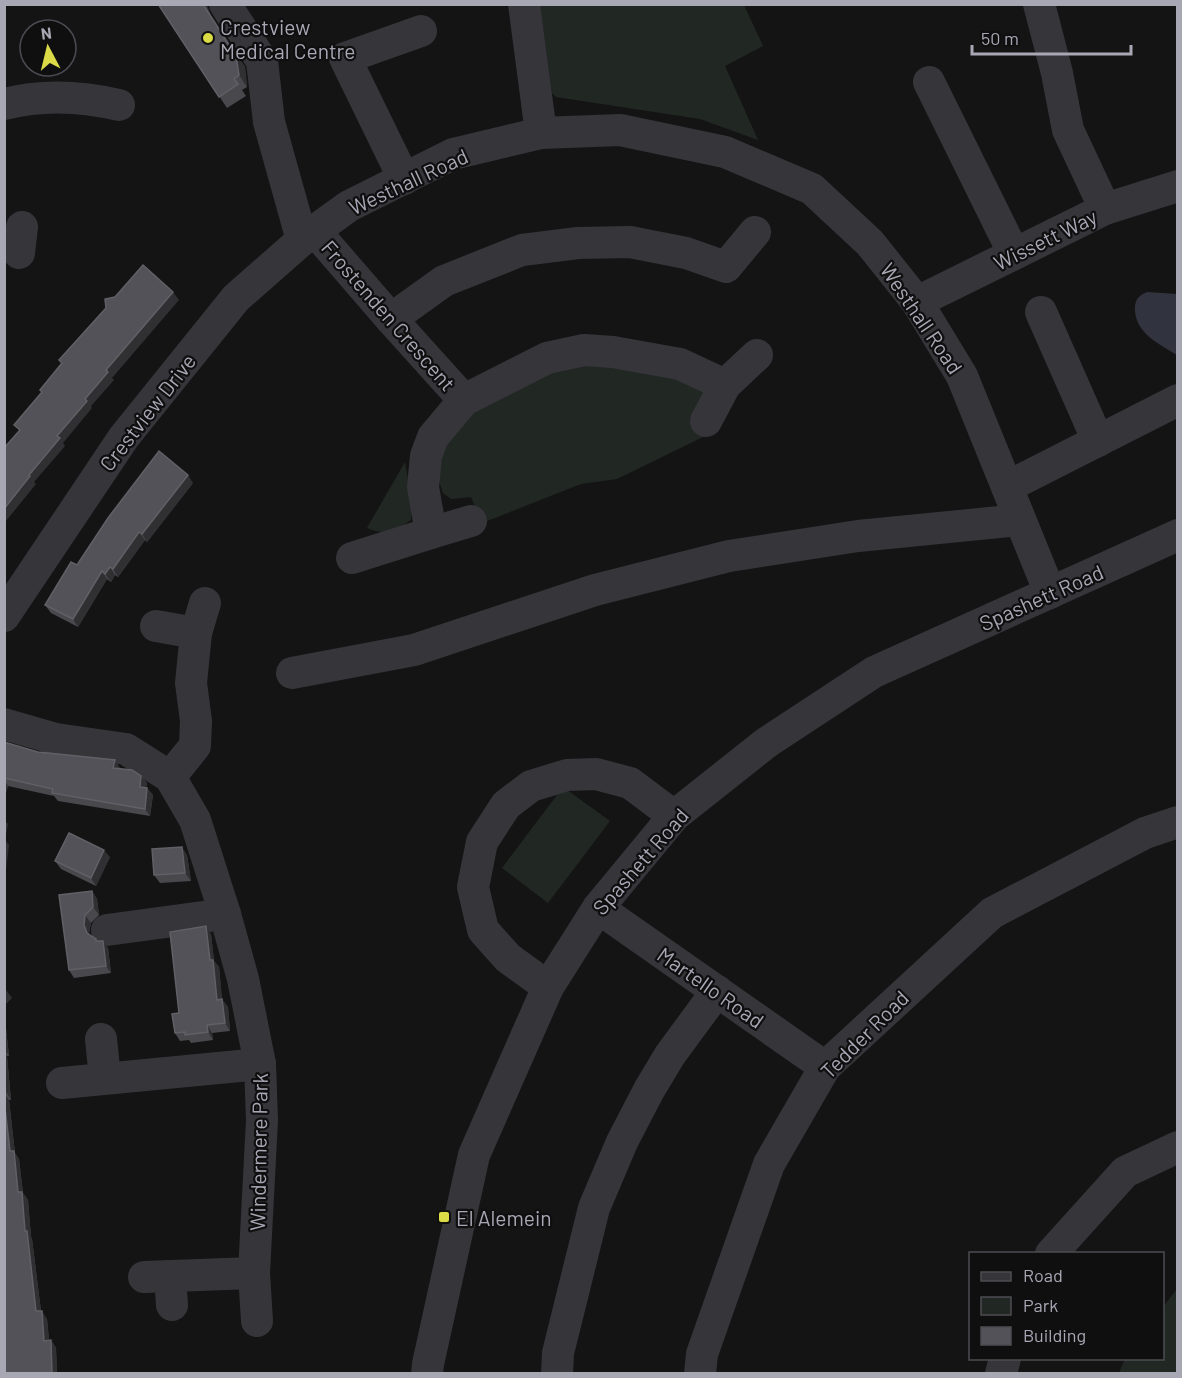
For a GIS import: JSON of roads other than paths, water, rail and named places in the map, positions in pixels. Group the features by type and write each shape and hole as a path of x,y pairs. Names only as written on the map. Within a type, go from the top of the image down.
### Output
{"street":[{"path":"225,4 262,61 269,122 308,235"},
{"path":"524,4 541,133"},
{"path":"1039,4 1057,73 1068,130 1105,210"},
{"path":"404,179 345,58 421,30"},
{"path":"929,82 1014,254"},
{"path":"4,104 30,99 77,97 119,105"},
{"name":"Westhall Road","path":"308,235 349,206 453,154 541,133 620,130 725,152 812,189 870,243 917,302 962,376 1050,593"},
{"name":"Wissett Way","path":"917,302 1105,210 1178,186"},
{"path":"391,319 444,281 522,250 578,243 630,242 686,253 726,267 755,232"},
{"name":"Frostenden Crescent","path":"308,235 391,319 464,400"},
{"name":"Crestview Drive","path":"4,616 13,582 124,437 236,298 308,235"},
{"path":"1053,321 1098,441"},
{"name":"Frostenden Crescent","path":"431,533 423,487 426,456 433,437 464,400 547,358 584,350 613,352 680,363 725,385"},
{"path":"706,421 725,385 758,355"},
{"path":"1007,487 1098,441 1170,396"},
{"path":"292,673 414,650 595,590 729,556 858,536 1020,520"},
{"path":"352,558 471,521"},
{"name":"Spashett Road","path":"428,1374 428,1364 474,1155 548,987 597,908 674,816 766,743 874,672 1178,535"},
{"path":"170,777 195,746 196,721 191,683 196,633 205,603"},
{"path":"156,626 196,633"},
{"name":"Windermere Park","path":"4,724 56,739 126,749 170,777 195,820 243,979 260,1064 262,1120 254,1273 256,1321"},
{"path":"548,987 508,958 483,930 473,886 482,842 506,805 531,786 567,775 596,774 630,783 674,816"},
{"name":"Tedder Road","path":"700,1374 702,1354 770,1164 825,1067 992,913 1145,833 1178,822"},
{"name":"Martello Road","path":"597,908 825,1067"},
{"path":"107,930 225,914"},
{"path":"557,1374 558,1353 594,1208 622,1142 669,1055 717,991"},
{"path":"100,1039 105,1078"},
{"path":"62,1083 260,1064"},
{"path":"1053,1252 1125,1172 1178,1147"},
{"path":"162,1286 254,1273"}],"place":[{"name":"Crestview Medical Centre","path":"208,38"},
{"name":"El Alemein","path":"444,1217"}]}
